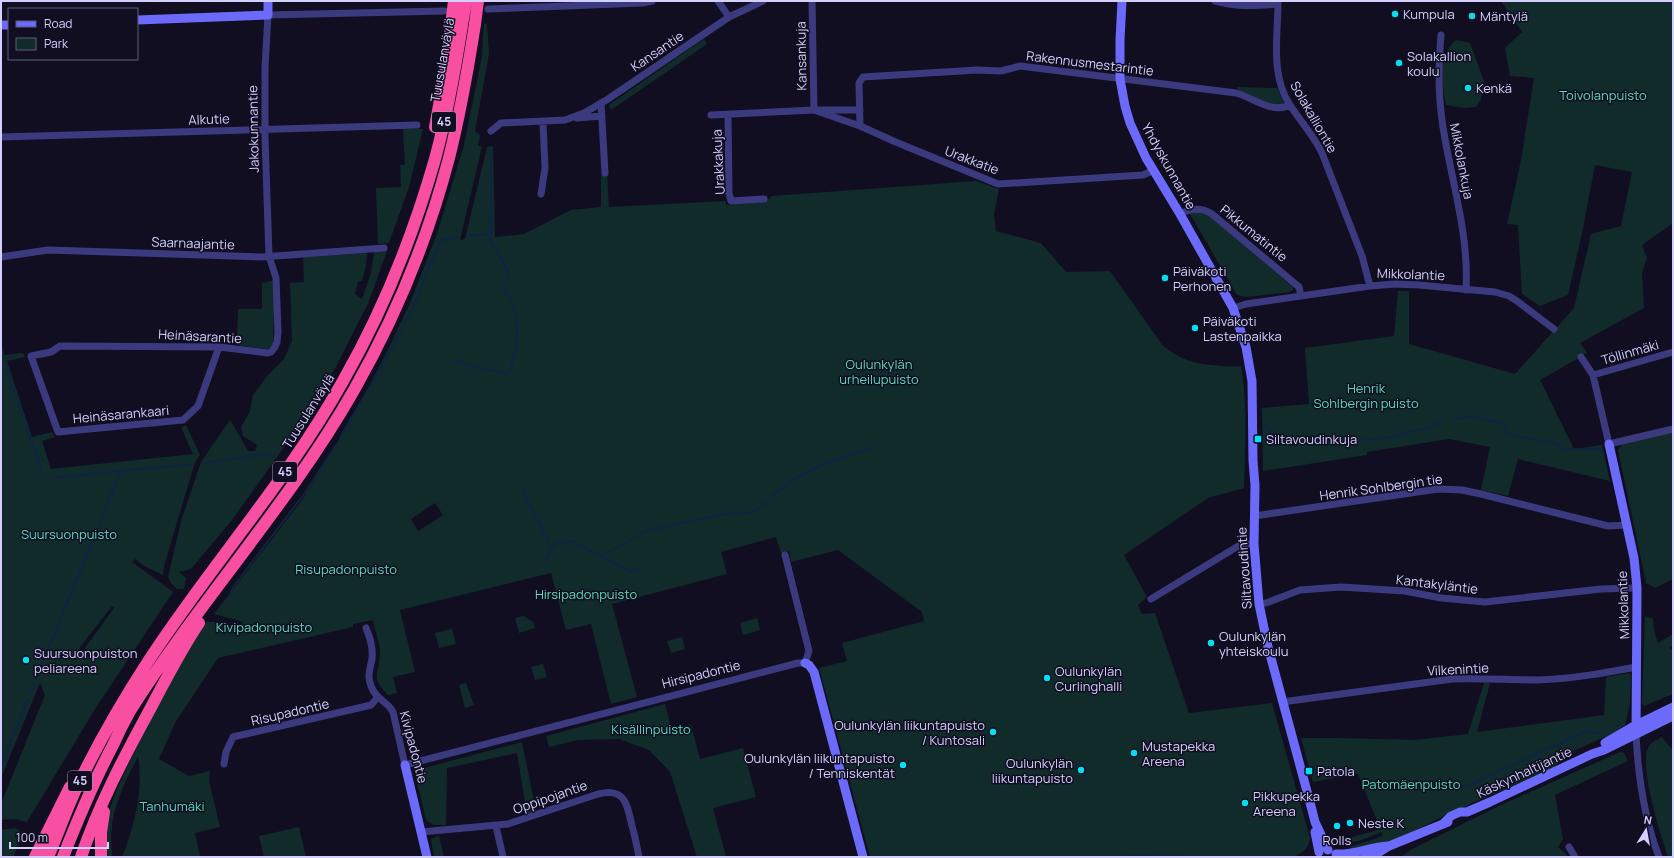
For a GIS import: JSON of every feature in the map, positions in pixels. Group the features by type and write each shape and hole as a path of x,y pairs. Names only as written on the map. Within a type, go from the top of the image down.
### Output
{"highway":[{"path":"454,1 457,25"},
{"name":"Tuusulanväylä","path":"48,857 76,789 119,708 162,642 291,465 330,404 374,323 417,217 421,184 457,25 466,1"},
{"name":"Tuusulanväylä","path":"63,857 89,794 129,714 186,628 248,545 323,440 348,400 386,328 409,276 430,220 448,161 459,116 478,1"},
{"path":"81,857 88,836 114,780 171,670 194,630 238,567 248,545"},
{"path":"35,857 50,824 90,749 119,708"},
{"path":"101,857 101,832 104,810 114,780"}],"main road":[{"name":"Jakokunnantie","path":"268,1 268,15"},
{"name":"Yhdyskunnantie","path":"1122,1 1120,79 1130,123 1146,158 1180,214 1233,308"},
{"path":"138,20 268,15"},
{"name":"Siltavoudintie","path":"1233,308 1246,347 1252,381 1253,461 1255,485 1254,544 1259,604 1264,634 1315,822 1315,829 1327,854"},
{"name":"Mikkolantie","path":"1609,444 1627,525 1638,588 1636,729"},
{"path":"805,662 814,672 863,857"},
{"name":"Käskynhaltijantie","path":"1365,857 1378,853 1389,846 1444,823 1453,822 1467,812 1592,754 1602,745 1636,729 1673,707"},
{"name":"Käskynhaltijantie","path":"1636,729 1673,716"},
{"name":"Kivipadontie","path":"405,765 427,857"},
{"name":"Käskynhaltijantie","path":"1327,854 1348,854 1376,847 1389,846"}],"street":[{"path":"488,9 530,4 642,3 652,1"},
{"path":"718,1 728,17"},
{"name":"Kansantie","path":"565,120 584,113 601,103 728,17 763,1"},
{"name":"Kansankuja","path":"812,1 814,110"},
{"path":"1215,1 1240,6 1254,6 1278,2"},
{"name":"Solakalliontie","path":"1278,2 1277,64 1280,83 1290,105 1318,143 1362,256 1370,286"},
{"path":"268,15 444,11"},
{"name":"Jakokunnantie","path":"268,15 265,67 265,130 270,256"},
{"name":"Mikkolankuja","path":"1441,35 1438,85 1445,139 1467,254 1466,290"},
{"name":"Rakennusmestarintie","path":"860,126 859,83 862,78 867,76 978,70 1001,71 1020,66 1236,93 1268,107 1278,108 1290,105"},
{"path":"601,103 605,172"},
{"name":"Urakkatie","path":"711,115 814,110 860,110"},
{"name":"Urakkatie","path":"814,110 860,126 998,184 1143,175 1154,170"},
{"name":"Urakkakuja","path":"728,115 729,186 731,201 764,199"},
{"name":"Kansantie","path":"491,131 501,123 543,122 602,116"},
{"path":"541,194 545,168 543,122"},
{"name":"Alkutie","path":"1,137 418,125"},
{"name":"Pikkumatintie","path":"1180,214 1186,211 1198,209 1203,209 1212,214 1299,287 1301,296"},
{"name":"Saarnaajantie","path":"1,256 48,250 262,257 384,248"},
{"name":"Heinäsarantie","path":"31,356 51,352 60,346 219,347 268,353 271,352 277,342 278,332 276,278 270,256"},
{"name":"Mikkolantie","path":"1233,308 1246,304 1370,286 1395,284 1495,292 1513,298 1554,329"},
{"name":"Heinäsarankaari","path":"31,356 58,432 183,420 198,406 219,347"},
{"name":"Töllinmäki","path":"1593,375 1673,352"},
{"name":"Mikkolantie","path":"1581,357 1593,375 1609,444"},
{"path":"1609,444 1673,429"},
{"name":"Henrik Sohlbergin tie","path":"1254,516 1438,489 1462,490 1482,494 1608,526 1627,525"},
{"path":"1151,599 1240,545 1254,544"},
{"path":"785,555 808,646 808,654 805,662"},
{"name":"Kantakyläntie","path":"1259,604 1266,603 1300,590 1334,587 1364,587 1405,591 1441,598 1485,602 1601,589 1638,588"},
{"name":"Kivipadontie","path":"366,628 372,652 368,676 371,688 377,698 388,706 393,712 405,765"},
{"name":"Hirsipadontie","path":"405,765 805,662"},
{"name":"Vilkenintie","path":"1282,702 1452,679 1483,678 1539,680 1580,676 1636,667"},
{"name":"Risupadontie","path":"224,764 226,752 233,737 371,705 377,698"},
{"name":"Mikkolantie","path":"1636,729 1642,795 1650,829 1659,857"},
{"name":"Oppipojantie","path":"421,832 496,826 514,823 598,794 613,792 621,796 626,803 639,857"},
{"path":"496,826 503,857"},
{"path":"1569,848 1575,857"}],"green space":[{"path":"1501,1 1673,1 1673,223 1642,245 1647,258 1642,273 1644,308 1580,343 1587,353 1540,380 1574,449 1602,445 1610,481 1518,459 1508,496 1481,490 1490,447 1449,439 1367,452 1367,455 1263,471 1262,408 1309,404 1305,348 1394,336 1398,291 1409,291 1409,344 1515,374 1574,308 1591,234 1621,226 1632,172 1595,165 1568,295 1540,306 1522,294 1518,225 1507,224 1521,160 1534,78 1510,76 1505,48 1522,32"},
{"name":"Oulunkylän urheilupuisto","path":"484,23 487,24 489,54 475,131 480,135 478,145 482,147 460,240 465,239 487,147 493,146 495,237 524,234 571,210 601,207 601,173 607,173 609,207 726,201 726,205 765,202 772,196 976,181 999,189 994,214 996,231 1041,243 1066,272 1110,271 1163,346 1177,356 1205,364 1241,366 1245,396 1244,488 1208,498 1124,555 1147,597 1138,605 1142,614 1155,613 1189,713 1272,703 1310,838 1305,850 1293,857 870,857 819,668 847,661 842,643 924,621 922,612 838,550 791,562 789,551 781,553 776,537 721,552 727,574 612,604 637,697 611,704 591,624 566,630 551,573 400,610 415,672 393,677 397,693 388,695 378,683 377,674 380,651 373,620 353,624 353,627 218,658 175,723 159,759 189,776 210,771 209,781 220,827 195,833 200,857 122,857 137,808 140,782 138,757 118,799 113,817 111,830 112,857 105,857 105,829 110,808 118,787 158,702 186,652 206,622 215,622 240,627 243,622 214,614 302,500 354,415 387,352 410,303 437,234 464,145 482,56","holes":["435,503 443,515 418,531 411,519"]},
{"path":"704,39 707,44 611,110 609,105"},
{"path":"1456,40 1470,43 1485,84 1480,101 1476,107 1464,108 1446,105 1443,89 1444,62 1446,53"},
{"path":"1237,87 1277,88 1284,103 1274,105 1238,91"},
{"path":"403,129 423,129 409,187 389,243 378,244 376,188 401,187 400,165 405,165"},
{"path":"1189,212 1205,212 1293,287 1293,290 1290,292 1246,297 1237,295"},
{"path":"387,251 368,304 337,365 299,426 232,520 191,569 179,572 186,578 184,589 177,589 168,577 181,521 201,462 230,420 248,451 255,451 257,445 243,436 241,427 250,411 253,395 267,376 284,359 292,341 290,283 304,282 303,257 367,253 362,281 358,282 355,294 362,299 371,273 374,252"},
{"path":"275,280 273,344 266,349 237,345 238,309 262,309 262,283"},
{"name":"Suursuonpuisto","path":"1,344 4,355 23,353 25,357 7,361 32,437 52,432 55,437 42,441 51,469 193,454 181,427 186,425 200,455 195,462 164,566 163,575 144,566 135,559 132,562 173,592 95,709 27,822 15,819 1,820 1,804 45,695 40,683 1,778","holes":["112,606 114,608 82,652 78,650"]},
{"path":"1673,431 1673,579 1655,588 1646,583 1618,450 1623,444"},
{"path":"524,616 533,622 535,628 519,633 515,618"},
{"path":"1645,616 1653,619 1654,631 1658,643 1673,634 1673,645 1669,648 1673,648 1673,694 1644,706 1642,704"},
{"path":"757,618 760,630 743,635 740,623"},
{"path":"452,629 456,644 439,648 435,633"},
{"path":"682,637 685,649 671,653 667,641"},
{"path":"543,664 547,677 535,680 531,667"},
{"name":"Patomäenpuisto","path":"1629,673 1631,675 1630,704 1625,725 1614,733 1569,753 1553,768 1450,813 1410,833 1377,845 1350,851 1352,846 1383,835 1381,832 1365,839 1348,843 1336,841 1375,831 1380,828 1358,774 1313,782 1301,738 1415,740 1468,734 1484,683 1490,683 1477,732 1604,715 1606,677"},
{"path":"466,683 474,705 465,708 459,685"},
{"name":"Kisällinpuisto","path":"665,704 672,730 691,725 700,759 743,748 756,797 713,808 726,857 697,857 670,772 649,750 619,739 578,740 549,747 546,736"},
{"path":"1662,737 1673,751 1673,857 1668,857 1652,802 1646,771 1648,748 1652,743"},
{"path":"522,742 536,811 527,814 517,753 447,768 446,825 434,825 426,820 416,778 419,771 424,768"},
{"name":"Patomäenpuisto","path":"1620,752 1624,753 1628,761 1555,795 1563,839 1558,847 1569,857 1401,857 1412,849 1503,804"},
{"path":"299,827 306,857 264,857 259,836"},
{"path":"15,828 22,832 23,840 19,843 13,857 1,857 1,830"},
{"path":"439,836 444,857 434,857 431,839"}],"waterway":[{"path":"468,236 491,233 491,149"},
{"path":"487,234 507,269 508,275 506,281"},
{"path":"428,264 430,265 441,240 458,237"},
{"path":"340,438 400,332 430,265"},
{"path":"453,362 458,361 471,366 508,374 512,365 517,330 514,307 510,297 503,290 504,286"},
{"path":"1,348 3,353"},
{"path":"5,362 41,470"},
{"path":"1455,419 1472,416 1503,424 1507,432 1511,435 1554,443 1564,449 1600,449"},
{"path":"1292,443 1381,439 1426,428 1443,421"},
{"path":"1264,425 1283,443"},
{"path":"1270,444 1283,443"},
{"path":"229,597 233,587 305,493 336,445"},
{"path":"772,497 782,488 806,472 833,460 874,447"},
{"path":"205,463 265,454 276,458"},
{"path":"31,691 121,471 194,464"},
{"path":"53,478 121,471"},
{"path":"522,490 548,541"},
{"path":"602,556 646,531 724,514 752,512 770,501"},
{"path":"554,544 572,541 632,572 638,569"},
{"path":"544,562 554,544"},
{"path":"1,765 28,699"},
{"path":"1613,729 1621,724"},
{"path":"1467,786 1586,731 1600,734 1604,733"},
{"path":"1123,855 1232,857"}],"place":[{"name":"Kumpula","path":"1395,14"},
{"name":"Mäntylä","path":"1472,16"},
{"name":"Solakallion koulu","path":"1399,63"},
{"name":"Kenkä","path":"1468,88"},
{"name":"Päiväkoti Perhonen","path":"1165,278"},
{"name":"Päiväkoti Lastenpaikka","path":"1195,328"},
{"name":"Siltavoudinkuja","path":"1258,439"},
{"name":"Oulunkylän yhteiskoulu","path":"1211,643"},
{"name":"Suursuonpuiston peliareena","path":"26,660"},
{"name":"Oulunkylän Curlinghalli","path":"1047,678"},
{"name":"Oulunkylän liikuntapuisto / Kuntosali","path":"993,732"},
{"name":"Mustapekka Areena","path":"1134,753"},
{"name":"Oulunkylän liikuntapuisto / Tenniskentät","path":"903,765"},
{"name":"Oulunkylän liikuntapuisto","path":"1081,770"},
{"name":"Patola","path":"1309,771"},
{"name":"Pikkupekka Areena","path":"1245,803"},
{"name":"Neste K","path":"1350,823"},
{"name":"Rolls","path":"1337,826"}],"park label":[{"name":"Toivolanpuisto","path":"1603,95"},
{"name":"Henrik Sohlbergin puisto","path":"1366,396"},
{"name":"Risupadonpuisto","path":"346,569"},
{"name":"Hirsipadonpuisto","path":"586,594"},
{"name":"Kivipadonpuisto","path":"264,627"},
{"name":"Tanhumäki","path":"172,806"}]}
